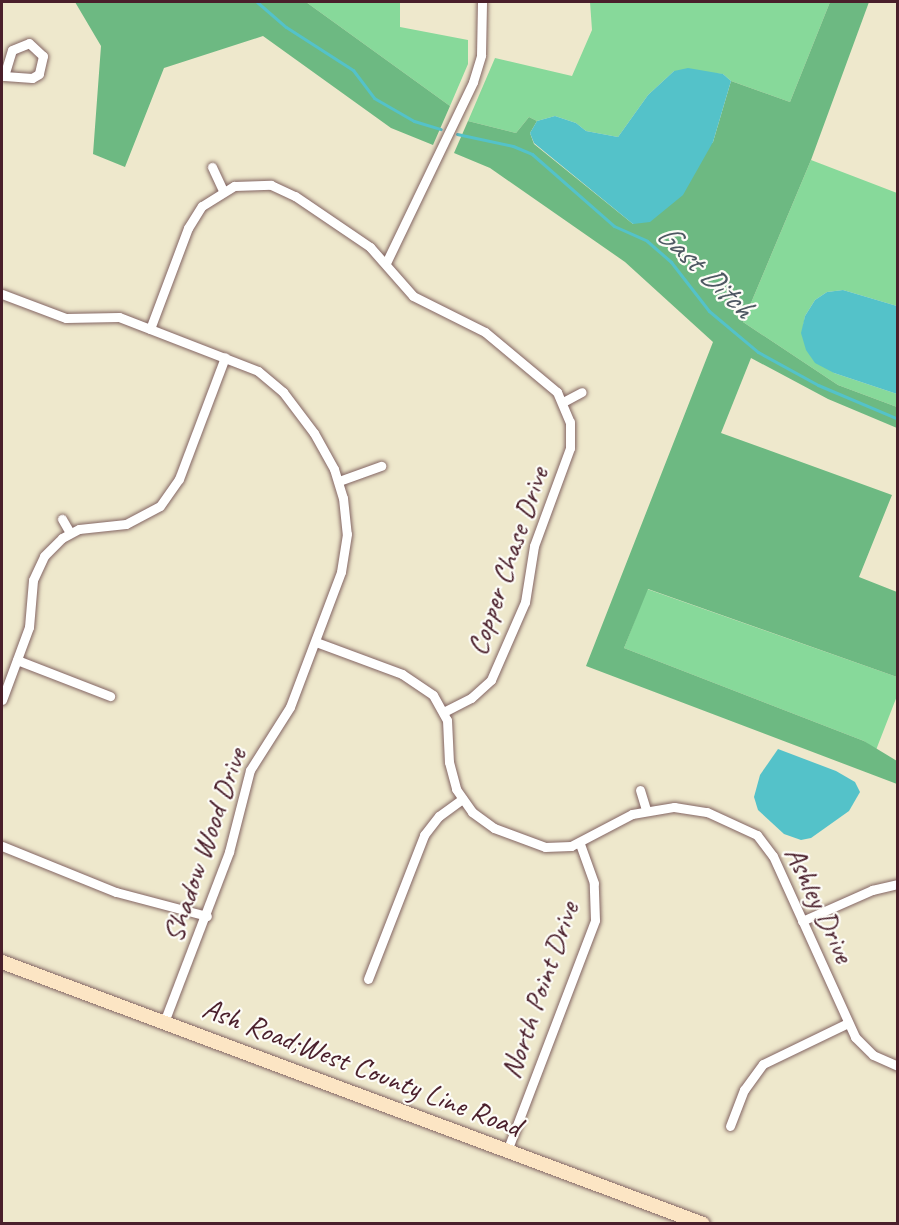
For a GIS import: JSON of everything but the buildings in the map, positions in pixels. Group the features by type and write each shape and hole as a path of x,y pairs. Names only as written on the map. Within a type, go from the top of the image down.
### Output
{"main road":[{"name":"Ash Road;West County Line Road","path":"2,962 703,1224"}],"street":[{"path":"387,263 473,82 481,55 482,2"},
{"path":"29,43 40,50 44,62 36,76 3,77 16,45 29,43"},
{"path":"212,167 223,190"},
{"path":"150,328 191,222 202,206 223,190 259,183 284,189 370,247 387,263 413,296 495,339 513,359 553,387 563,402 582,392"},
{"name":"Shadow Wood Drive","path":"2,294 59,316 107,315 150,328 258,371 283,392 326,452 339,481 346,515 345,554 316,642 290,707 250,770 229,852 207,916 164,1022"},
{"path":"2,700 29,627 37,568 52,546 70,533 85,527 138,520 171,493 225,357"},
{"name":"Copper Chase Drive","path":"444,712 471,698 491,680 512,634 528,592 534,546 570,448 570,422 563,402"},
{"path":"339,481 381,466"},
{"path":"62,519 70,533"},
{"path":"316,642 417,681 433,695 444,712"},
{"path":"17,660 110,696"},
{"name":"Ashley Drive","path":"444,712 452,776 462,799 482,821 532,843 558,848 580,844 646,810 691,808 734,822 757,836 773,856 848,1023 863,1047 897,1066"},
{"path":"640,790 646,810"},
{"path":"368,979 424,835 439,816 462,799"},
{"name":"North Point Drive","path":"507,1151 595,920 594,883 580,844"},
{"path":"2,846 116,892 207,916"},
{"path":"802,921 872,890 897,884"},
{"path":"730,1126 747,1084 763,1064 848,1023"}],"green space":[{"path":"75,2 306,2 450,106 433,145 391,128 263,36 164,68 125,167 93,154 101,46"},
{"path":"306,2 400,2 400,27 468,40 468,64 450,106"},
{"path":"590,2 830,2 790,102 731,81 723,74 674,71 648,95 618,137 586,131 576,123 555,116 537,121 529,117 516,133 468,121 495,58 572,76 592,30"},
{"path":"830,2 869,2 811,160 743,322 838,385 897,407 897,428 828,399 751,358 721,433 892,495 859,577 897,592 897,677 648,589 624,648 864,741 897,761 897,784 586,666 713,342 625,262 490,168 454,153 468,121 516,133 529,117 537,121 530,133 534,144 633,224 713,142 731,81 790,102"},
{"path":"811,160 897,193 897,306 843,290 827,292 815,300 805,316 802,333 834,373 897,394 897,407 838,385 743,322"},
{"path":"647,589 897,677 897,696 876,750 864,741 624,648"}],"water":[{"path":"688,68 723,74 731,81 713,142 683,195 650,222 633,224 534,143 530,133 537,121 555,116 576,123 586,131 618,137 648,95 674,71"},
{"path":"843,290 897,306 897,394 834,373 815,363 806,350 801,333 805,316 815,300 827,292"},
{"path":"778,749 836,771 855,782 860,792 849,811 811,838 801,840 784,834 758,810 754,797 760,775"}],"waterway":[{"name":"Gast Ditch","path":"257,2 286,27 353,70 374,98 414,121 441,129"},
{"name":"Gast Ditch","path":"457,134 513,146 532,154 614,226 647,241 671,262 709,311 758,352 818,385 898,419"}]}
